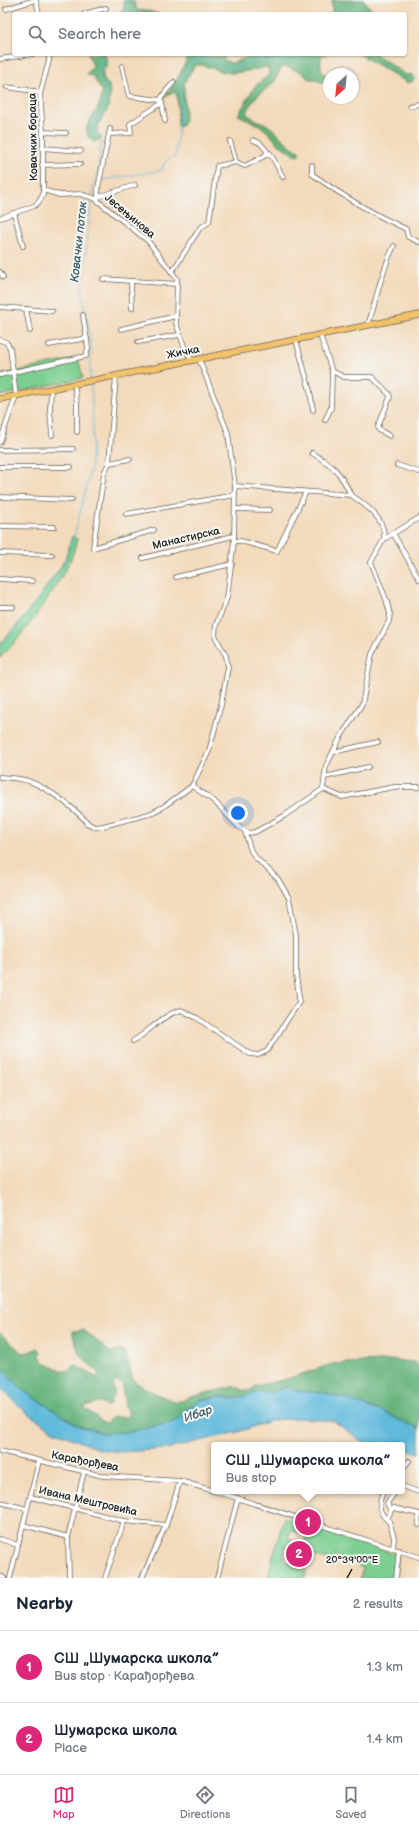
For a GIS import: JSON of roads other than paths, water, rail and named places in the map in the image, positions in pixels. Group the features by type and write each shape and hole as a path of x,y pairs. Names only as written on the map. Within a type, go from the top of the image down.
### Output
{"main road":[{"name":"Жичка","path":"0,399 419,315"}],"street":[{"path":"6,9 36,0 39,12"},
{"path":"91,12 106,8"},
{"path":"0,59 20,56"},
{"name":"Ковачких бораца","path":"0,218 38,203 43,190 43,132 40,92 50,56"},
{"path":"122,66 129,96 161,101"},
{"path":"96,199 110,132 131,133 130,124 161,101 166,91 174,82"},
{"path":"7,87 40,92"},
{"path":"161,101 165,121"},
{"path":"409,106 419,104"},
{"path":"43,132 66,133"},
{"path":"253,140 265,148 267,151 266,155"},
{"path":"230,141 236,162"},
{"path":"42,148 81,152"},
{"path":"172,272 200,228 210,222 217,166 236,162 245,166 270,153 283,177"},
{"path":"42,165 80,164"},
{"path":"312,165 312,174 323,182 376,216 406,229 408,237 419,242"},
{"name":"Јесењинова","path":"96,199 135,185"},
{"name":"Јесењинова","path":"43,190 60,195 80,194 96,199 148,241 177,279 178,284"},
{"path":"14,213 23,246"},
{"path":"368,325 377,301 387,261 394,246"},
{"path":"0,272 3,277"},
{"path":"103,279 178,284 176,294 176,316 179,335 192,361"},
{"path":"131,282 132,308"},
{"path":"0,307 52,311"},
{"path":"26,309 30,331"},
{"path":"0,375 86,356 88,351 83,315"},
{"path":"121,329 176,316"},
{"path":"138,342 179,335"},
{"path":"320,335 332,371 331,408 326,420"},
{"path":"49,345 87,338"},
{"path":"0,340 6,342 9,346 16,396 0,442"},
{"path":"296,340 310,391 313,410"},
{"path":"0,777 32,782 68,804 88,824 104,826 149,814 163,807 192,786 209,751 221,705 228,667 226,656 215,636 216,625 227,598 232,564 235,486 228,433 199,360"},
{"path":"332,371 344,377 372,377 389,394 390,397 378,427 379,430 390,436"},
{"path":"116,376 109,463 104,473 93,548 154,530"},
{"path":"74,384 77,403 78,432"},
{"path":"51,389 50,410 52,436"},
{"path":"0,450 73,449"},
{"path":"312,453 330,463 338,471 351,495 365,505 376,516 382,527 384,539"},
{"path":"109,463 130,459"},
{"path":"397,465 419,472"},
{"path":"0,467 71,466"},
{"path":"235,486 351,495"},
{"path":"234,539 277,551 306,492"},
{"path":"126,514 235,495"},
{"path":"0,497 72,500"},
{"path":"235,509 270,510"},
{"path":"244,832 256,832 284,816 323,789 326,766 362,704 372,654 389,621 390,614 386,598 371,562 384,539 419,518"},
{"path":"0,526 54,527"},
{"path":"393,533 419,579"},
{"name":"Манастирска","path":"142,558 234,539"},
{"path":"0,553 52,555"},
{"path":"176,577 232,564"},
{"path":"0,579 32,581"},
{"path":"0,607 13,607"},
{"path":"333,752 378,742"},
{"path":"325,777 368,766"},
{"path":"133,1041 152,1028 165,1016 181,1010 197,1018 250,1054 258,1055 267,1051 299,1002 296,975 296,935 289,898 278,879 256,858 244,832 214,800 192,786"},
{"path":"323,789 342,797 388,787 419,787"},
{"name":"Карађорђева","path":"0,1451 103,1476 180,1481 211,1490"},
{"path":"10,1578 39,1461"},
{"path":"405,1466 409,1461"},
{"path":"69,1578 68,1537 84,1472"},
{"path":"142,1578 166,1525 180,1481"},
{"path":"405,1487 419,1492"},
{"name":"Карађорђева","path":"225,1494 419,1557"},
{"path":"382,1494 378,1502 394,1537 393,1548"},
{"path":"388,1522 391,1511 387,1503 394,1494"},
{"name":"Ивана Мештровића","path":"31,1497 124,1521 166,1525"},
{"path":"219,1578 238,1498"},
{"path":"0,1502 27,1509"},
{"path":"391,1511 394,1508 419,1514 419,1525"},
{"path":"105,1578 124,1521"},
{"path":"23,1525 68,1537"},
{"path":"0,1539 18,1545"},
{"path":"396,1578 399,1550"},
{"path":"0,1576 4,1578"}],"water":[{"name":"Ибар","path":"0,1367 25,1392 79,1426 103,1433 130,1432 173,1422 181,1416 185,1410 199,1401 220,1396 234,1399 258,1392 271,1393 285,1387 296,1391 323,1393 348,1399 382,1411 419,1428 419,1453 405,1450 405,1442 363,1442 334,1421 298,1418 273,1420 238,1432 167,1449 121,1452 99,1449 56,1432 26,1412 0,1388"}],"waterway":[{"path":"126,0 129,7 127,12"},
{"path":"94,183 98,173 101,140 96,135 94,127 106,103 106,86 101,82 98,74 102,62 100,56"},
{"name":"Ковачки поток","path":"102,180 162,170 166,161 175,157 181,107 181,80 191,62 201,60 214,61 225,68 237,67 258,60 276,63 294,56"},
{"name":"Ковачки поток","path":"92,195 93,185 97,182"},
{"name":"Ковачки поток","path":"90,379 91,346 82,288 92,198"},
{"name":"Ковачки поток","path":"0,649 56,577 65,562 73,541 91,468 93,426 91,383"}],"place":[{"name":"СШ „Шумарска школа”","path":"308,1522"},
{"name":"Шумарска школа","path":"299,1554"}]}
